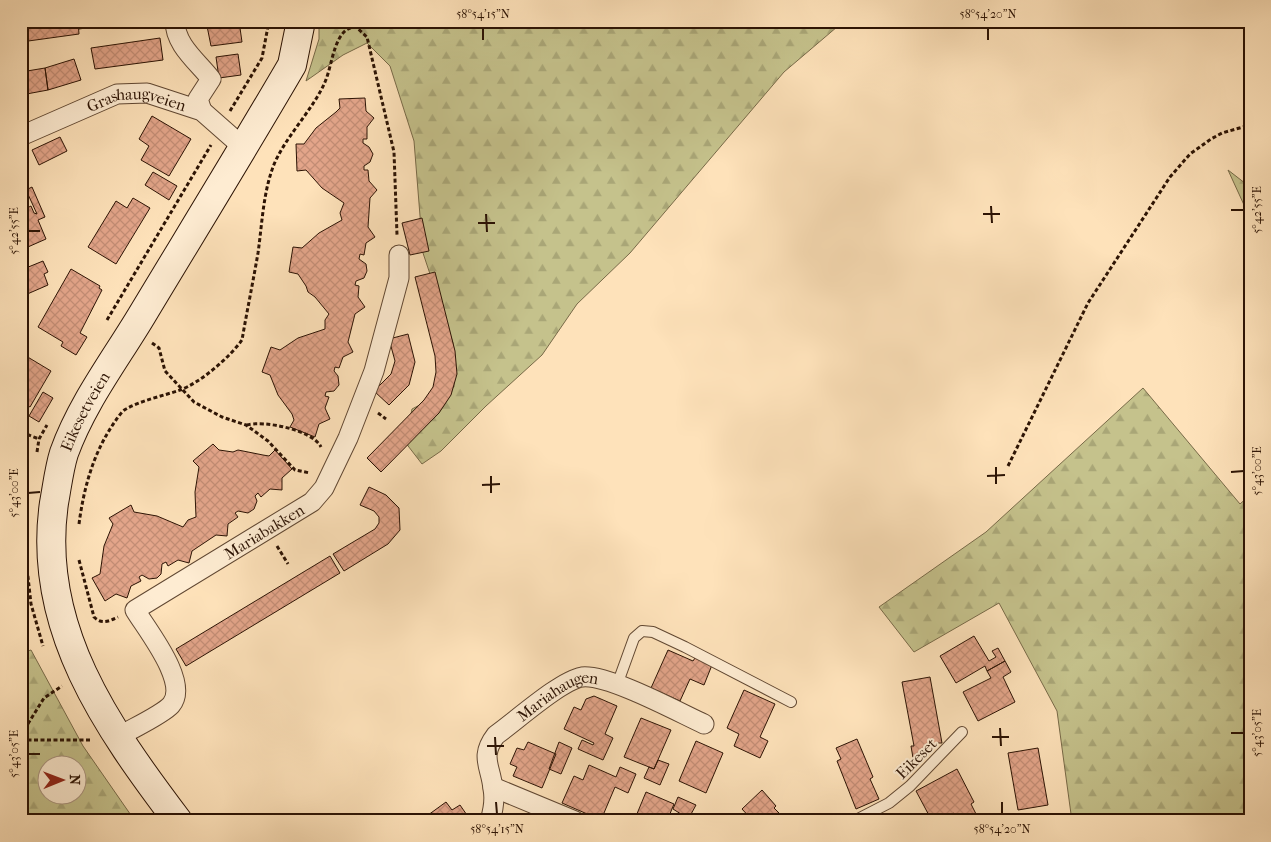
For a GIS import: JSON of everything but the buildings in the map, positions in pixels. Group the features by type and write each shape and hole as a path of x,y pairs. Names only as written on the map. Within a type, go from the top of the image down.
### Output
{"main road":[{"name":"Eikesetveien","path":"178,821 107,743 57,602 51,570 50,540 64,455 74,428 99,382 244,148 292,65 301,21"}],"street":[{"path":"175,21 175,32 181,45 211,79 198,98 202,110"},
{"name":"Grashaugveien","path":"21,136 117,94 147,93 202,110 244,148"},
{"name":"Mariabakken","path":"135,610 312,502 324,488 348,438 374,371 399,278 399,255"},
{"path":"107,743 171,705 175,695 174,674 135,610"},
{"name":"Mariahaugen","path":"490,821 493,787 487,753 489,744 496,735 559,688 573,680 590,677 617,685 704,724"},
{"path":"493,787 575,821"}],"lane":[{"path":"617,685 634,638 642,631 653,632 791,702"},
{"name":"Eikeset","path":"854,821 890,803 910,786 962,732"}],"path":[{"path":"105,325 262,58 269,21"},
{"path":"79,531 85,488 96,455 109,430 124,409 183,389 202,378 236,348 242,340 267,192 274,165 324,84 332,65 337,42 341,33 348,27 356,27 367,37 388,124 394,152 399,255"},
{"path":"1008,466 1088,303 1170,177 1190,154 1211,139 1222,133 1250,125"},
{"path":"134,328 159,348 165,371 202,407 246,425 268,441 296,470 310,473 322,464 332,471"},
{"path":"378,413 386,419"},
{"path":"246,425 265,423 306,436"},
{"path":"36,457 39,439 48,424"},
{"path":"21,435 26,434 39,439"},
{"path":"28,511 25,563 31,604 39,639 48,654"},
{"path":"279,550 288,564"},
{"path":"78,551 94,617 99,622 105,622 135,610"},
{"path":"60,677 68,692"},
{"path":"21,735 44,698 64,684"},
{"path":"87,732 91,740"},
{"path":"21,740 91,740 107,743"}],"green space":[{"path":"319,21 844,21 784,72 630,253 577,304 542,355 486,406 441,451 422,464 405,442 412,409 454,387 453,343 423,253 414,141 390,66 367,43 343,55 306,81 319,39"},
{"path":"1228,170 1250,187 1250,218"},
{"path":"1143,388 1240,504 1250,495 1250,821 1076,821 1071,814 1057,711 999,603 914,652 879,607 986,532"},
{"path":"31,650 83,746 135,821 32,821 21,811 21,653"}]}
